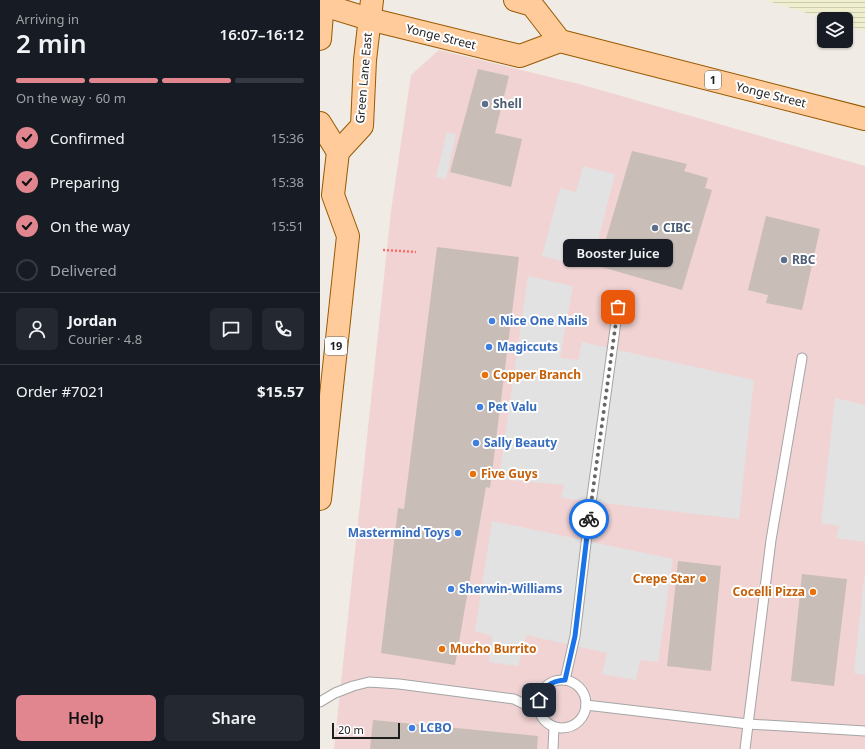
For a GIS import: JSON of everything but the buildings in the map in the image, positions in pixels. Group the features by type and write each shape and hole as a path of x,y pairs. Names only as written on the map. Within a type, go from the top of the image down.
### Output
{"main road":[{"path":"515,0 532,5 560,41"},
{"path":"320,39 322,3"},
{"name":"Yonge Street","path":"322,3 370,10 520,56 560,41 865,119"},
{"name":"Green Lane East","path":"338,152 362,126 370,10"},
{"path":"320,123 338,152"},
{"name":"19","path":"320,499 348,236 326,204 338,152"}],"lane":[{"path":"565,680 575,636 590,510 618,307"},
{"path":"745,749 771,540 802,358"},
{"path":"557,680 565,680 575,684 581,689 585,696 586,705 580,720 571,726 563,728 554,727 547,723 540,712 539,700 543,690 549,684 557,680"},
{"path":"320,702 335,693 369,682 399,684 514,699 540,712"},
{"path":"586,705 748,724 865,731"},
{"path":"553,749 554,727"}],"path":[{"path":"383,250 416,252"}],"shaded area":[{"path":"439,50 583,85 865,166 865,749 334,749 391,211 411,75"},
{"path":"447,132 456,134 446,179 436,177"},
{"path":"583,166 615,174 591,268 542,256 560,188 576,192"},
{"path":"528,276 573,286 560,358 578,360 582,342 754,380 739,519 561,498 564,485 499,479"},
{"path":"835,398 865,405 865,542 836,538 839,526 821,523"},
{"path":"492,521 673,559 658,662 640,660 636,680 602,674 607,653 526,635 518,666 489,662 492,636 475,631"},
{"path":"865,578 865,675 854,673"}],"green space":[{"path":"765,0 865,0 865,31 853,27 853,12 817,12 817,16"}],"way so far":[{"path":"589,519 618,307"}],"place":[{"name":"Shell","path":"485,104"},
{"name":"CIBC","path":"655,228"},
{"name":"RBC","path":"784,260"},
{"name":"Booster Juice","path":"618,307"},
{"name":"Nice One Nails","path":"492,321"},
{"name":"Magiccuts","path":"489,347"},
{"name":"Copper Branch","path":"485,375"},
{"name":"Pet Valu","path":"480,407"},
{"name":"Sally Beauty","path":"476,443"},
{"name":"Five Guys","path":"473,474"},
{"name":"Mastermind Toys","path":"458,533"},
{"name":"Crepe Star","path":"703,579"},
{"name":"Sherwin-Williams","path":"451,589"},
{"name":"Cocelli Pizza","path":"813,592"},
{"name":"Mucho Burrito","path":"442,649"},
{"name":"LCBO","path":"412,728"}],"route":[{"path":"539,700 543,690 549,684 557,680 565,680 575,636 589,519"}]}
